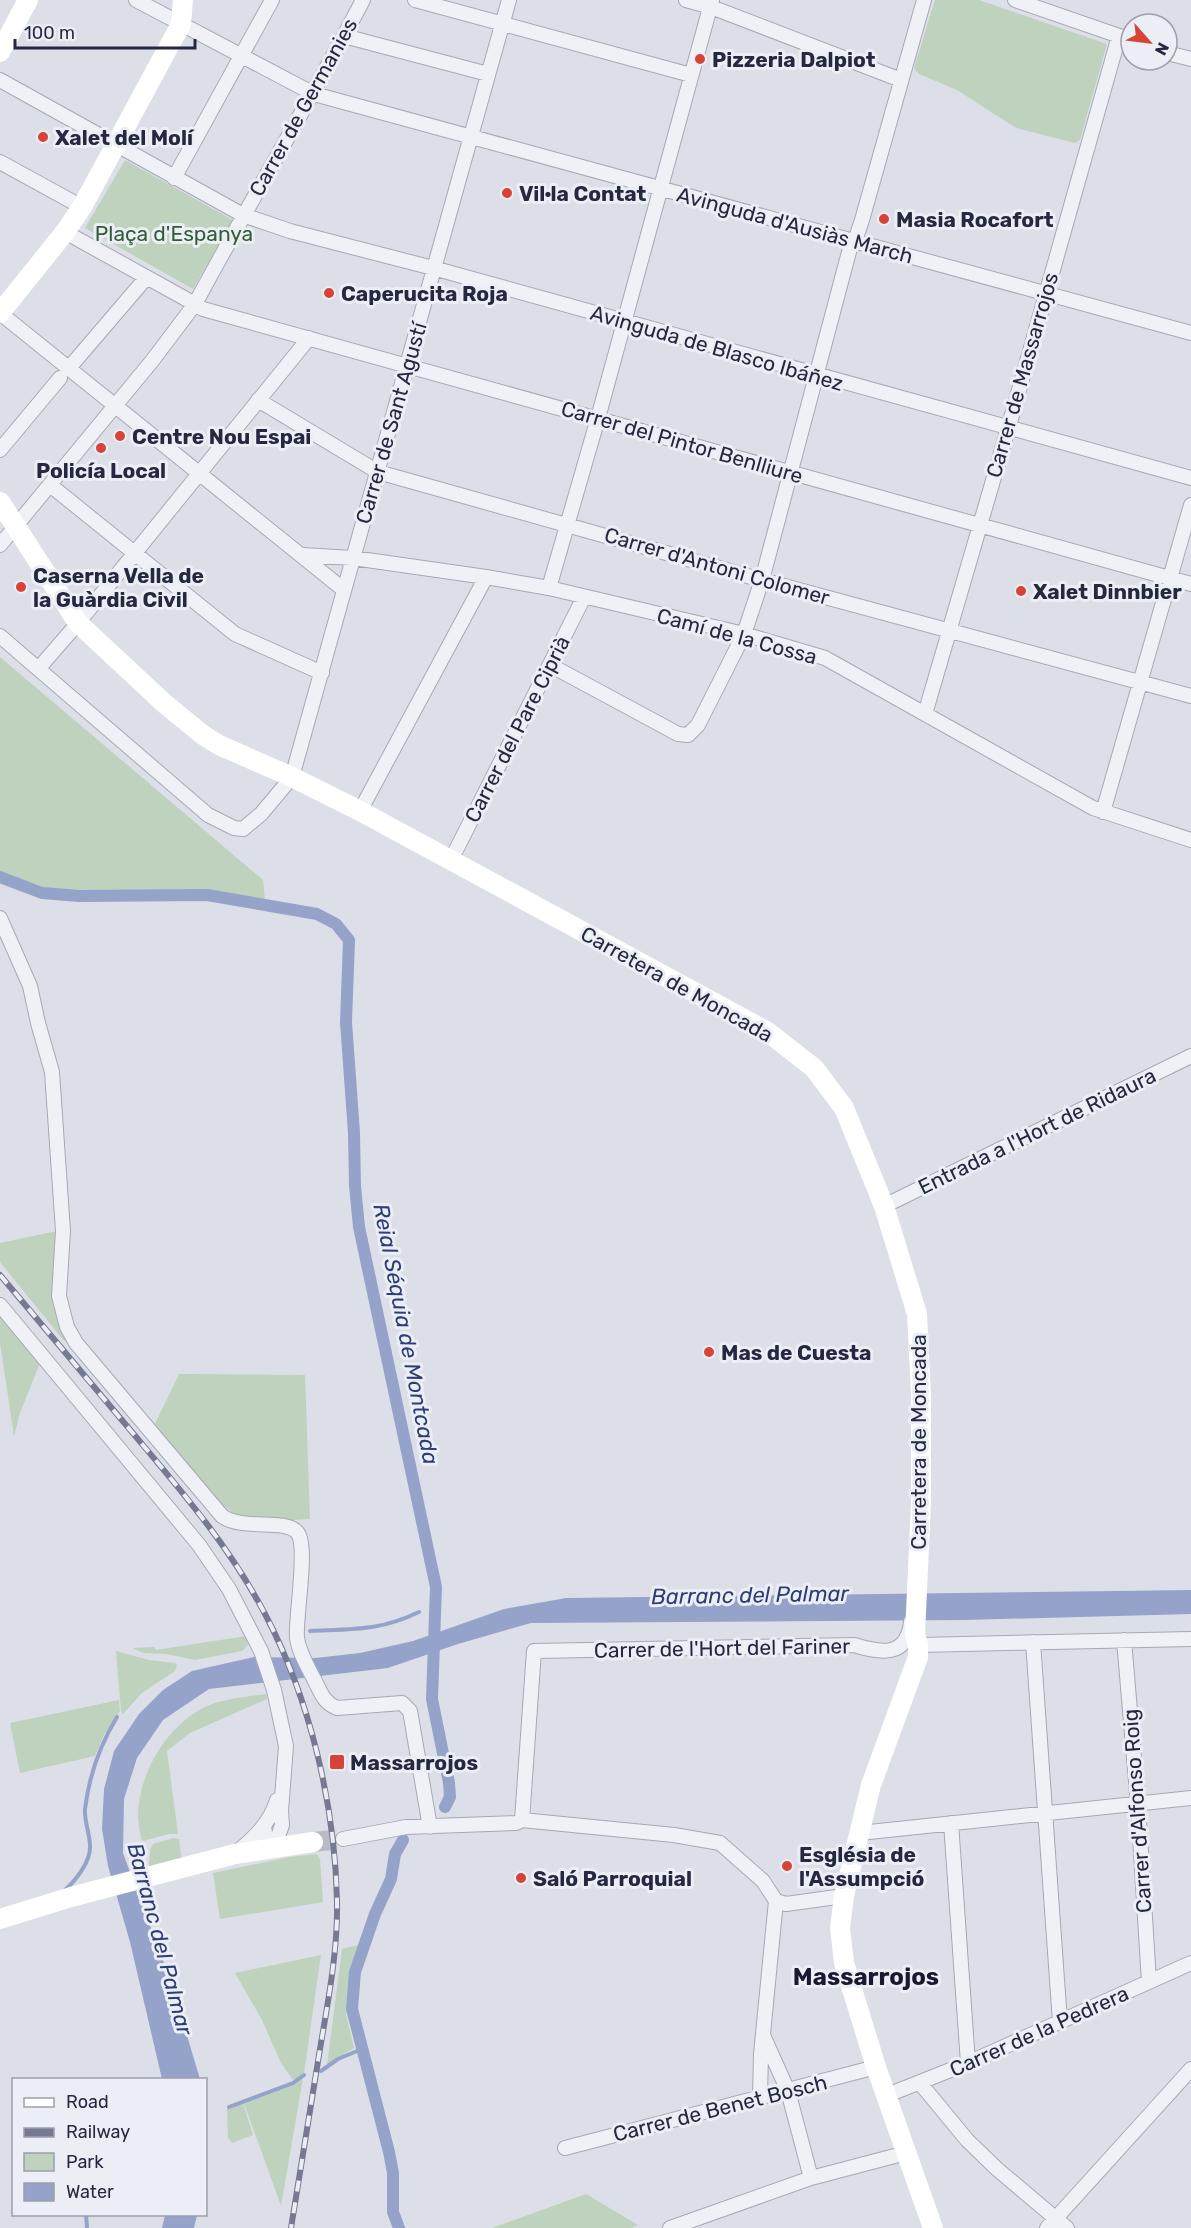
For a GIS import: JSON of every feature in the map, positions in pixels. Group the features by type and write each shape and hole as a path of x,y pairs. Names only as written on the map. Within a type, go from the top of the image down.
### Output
{"street":[{"path":"0,52 28,0"},
{"name":"Avinguda d'Ausiàs March","path":"136,0 314,94 1191,333"},
{"path":"183,0 181,24 82,207 65,232 0,313 65,373 115,405 344,590"},
{"path":"174,178 272,0"},
{"name":"Carrer de Germanies","path":"243,215 314,94 363,0"},
{"path":"415,0 691,75"},
{"name":"Carrer de Sant Agustí","path":"292,777 509,0"},
{"path":"686,0 712,3 901,80"},
{"path":"550,665 678,734 688,735 698,725 744,634 762,580 850,248 855,241 924,0"},
{"path":"1016,0 1119,36"},
{"path":"549,588 712,3"},
{"path":"344,36 488,74"},
{"name":"Carrer de Massarrojos","path":"925,714 951,630 1045,293 1119,57"},
{"path":"0,80 243,215 195,304 152,361 0,545"},
{"path":"0,162 82,207"},
{"name":"Avinguda de Blasco Ibáñez","path":"243,215 290,231 433,268 1191,478"},
{"path":"65,232 195,304"},
{"path":"0,450 146,278"},
{"name":"Carrer del Pintor Benlliure","path":"195,304 203,309 406,367 598,418 1191,584"},
{"path":"39,668 309,338"},
{"name":"Carrer d'Antoni Colomer","path":"258,400 378,472 762,580 1191,696"},
{"path":"50,485 236,634 322,674"},
{"name":"Carretera de Moncada","path":"0,502 78,622 165,704 203,735 219,745 292,777 360,811 768,1032 813,1068 844,1108 884,1206 917,1314 921,1395 915,1668 871,1785 844,1896 840,1928 844,1964 885,2096 933,2228"},
{"path":"1102,812 1191,505"},
{"name":"Camí de la Cossa","path":"303,555 353,558 486,576 549,588 744,634 825,658 1044,782 1102,812 1191,840"},
{"path":"360,811 486,576"},
{"name":"Carrer del Pare Ciprià","path":"451,860 584,597"},
{"path":"0,636 208,815 223,824 243,829 261,814 292,777"},
{"path":"0,918 30,986 52,1072 63,1231 59,1296 67,1328 76,1343 222,1516 237,1523 282,1526 295,1530 299,1534 302,1539 297,1631 300,1650 323,1698 332,1706 337,1708 402,1703 410,1711 430,1827"},
{"name":"Entrada a l'Hort de Ridaura","path":"884,1206 1191,1056"},
{"path":"0,1305 190,1533 229,1589 268,1667 285,1733 282,1826 274,1848"},
{"path":"914,1638 1033,1642 1191,1639"},
{"name":"Carrer de l'Hort del Fariner","path":"522,1820 534,1651 854,1645 874,1651 885,1651 914,1638"},
{"name":"Carrer d'Alfonso Roig","path":"1124,1640 1138,1805 1149,1982"},
{"path":"1033,1642 1060,2022"},
{"path":"235,1854 264,1827 274,1809 283,1780"},
{"path":"860,1833 1191,1798"},
{"path":"343,1839 406,1827 516,1823 522,1820 674,1835 720,1843 763,1881 776,1901 763,2035 760,2096"},
{"path":"951,1823 968,2063"},
{"path":"282,1826 295,1838 312,1842"},
{"path":"264,1827 268,1842 274,1848"},
{"path":"0,1919 104,1888 146,1879 235,1854 312,1842"},
{"path":"776,1901 786,1904 844,1896"},
{"name":"Carrer de la Pedrera","path":"885,2096 968,2063 1191,1963"},
{"path":"763,2035 788,2091 811,2178"},
{"name":"Carrer de Benet Bosch","path":"565,2148 876,2067"},
{"path":"1051,2223 1191,2069"},
{"path":"920,2083 966,2140 1051,2223 1067,2228"},
{"path":"670,2228 811,2178 906,2153"}],"green space":[{"path":"935,0 979,0 1107,44 1080,140 1075,143 1016,128 957,90 919,74 914,68"},
{"name":"Plaça d'Espanya","path":"125,160 233,220 193,289 85,228"},
{"path":"0,657 263,880 265,900 210,890 42,890 0,874"},
{"path":"57,1231 54,1306 57,1319 67,1340 64,1341 0,1262 0,1243"},
{"path":"0,1313 40,1363 20,1413 14,1436 0,1343"},
{"path":"179,1374 305,1375 310,1519 245,1518 234,1513 209,1492 155,1424"},
{"path":"246,1636 248,1645 242,1651 195,1660 166,1654 144,1653 132,1648 154,1647 156,1650"},
{"path":"116,1651 177,1665 175,1671 142,1693 123,1714 121,1711"},
{"path":"266,1694 267,1699 190,1733 167,1751 178,1834 143,1841 138,1821 139,1800 149,1769 166,1740 177,1727 203,1708 225,1700"},
{"path":"119,1700 120,1711 104,1735 95,1756 20,1773 10,1723"},
{"path":"174,1838 179,1839 182,1863 152,1869 149,1866 150,1850 153,1844"},
{"path":"317,1854 320,1859 323,1902 220,1919 213,1873 290,1857"},
{"path":"358,1945 350,1975 346,2015 354,2048 327,2065 342,1949"},
{"path":"321,1955 304,2074 293,2080 281,2063 262,2020 235,1973"},
{"path":"303,2078 281,2206 244,2103 294,2084"},
{"path":"243,2103 253,2135 232,2143 228,2138 227,2109"},
{"path":"586,2194 638,2225 631,2228 492,2228"}],"water":[{"path":"1191,1590 1191,1614 965,1620 531,1623 458,1644 388,1668 209,1689 163,1720 137,1758 124,1799 123,1853 171,1982 200,2078 162,2078 130,1942 108,1866 102,1829 104,1789 114,1751 139,1714 163,1690 192,1671 254,1657 315,1658 360,1653 413,1641 504,1609 566,1598"},
{"path":"165,2216 197,2216 194,2228 162,2228"}],"waterway":[{"name":"Reial Séquia de Montcada","path":"0,877 42,893 79,896 207,895 317,914 336,924 349,940 346,1022 359,1227 436,1587 432,1699 449,1783 450,1797 445,1807"},
{"path":"310,1631 379,1626 419,1612"},
{"path":"65,1890 78,1876 90,1852 85,1818 89,1785 100,1750 117,1717"},
{"name":"Reial Séquia de Montcada","path":"399,2228 393,2212 393,2173 389,2152 352,2009 355,1972 375,1914 391,1879 395,1854 403,1840"},
{"path":"321,2071 338,2059 362,2049"},
{"path":"229,2107 293,2083 304,2075"},
{"path":"86,2216 87,2228"}],"tunnel":[{"path":"313,1842 343,1839"}],"railway":[{"path":"0,1275 172,1480 222,1545 265,1614 295,1681 307,1717 317,1753 331,1828 337,1920 329,1994 291,2228"}],"place":[{"name":"Pizzeria Dalpiot","path":"700,59"},
{"name":"Xalet del Molí","path":"43,137"},
{"name":"Vil·la Contat","path":"507,193"},
{"name":"Masia Rocafort","path":"884,219"},
{"name":"Caperucita Roja","path":"329,293"},
{"name":"Centre Nou Espai","path":"120,436"},
{"name":"Policía Local","path":"101,448"},
{"name":"Caserna Vella de la Guàrdia Civil","path":"21,587"},
{"name":"Xalet Dinnbier","path":"1021,591"},
{"name":"Mas de Cuesta","path":"709,1352"},
{"name":"Massarrojos","path":"337,1762"},
{"name":"Església de l'Assumpció","path":"787,1866"},
{"name":"Saló Parroquial","path":"521,1878"}],"district":[{"name":"Massarrojos","path":"866,1977"}],"water label":[{"name":"Barranc del Palmar","path":"750,1595"},
{"name":"Barranc del Palmar","path":"160,1939"}]}
